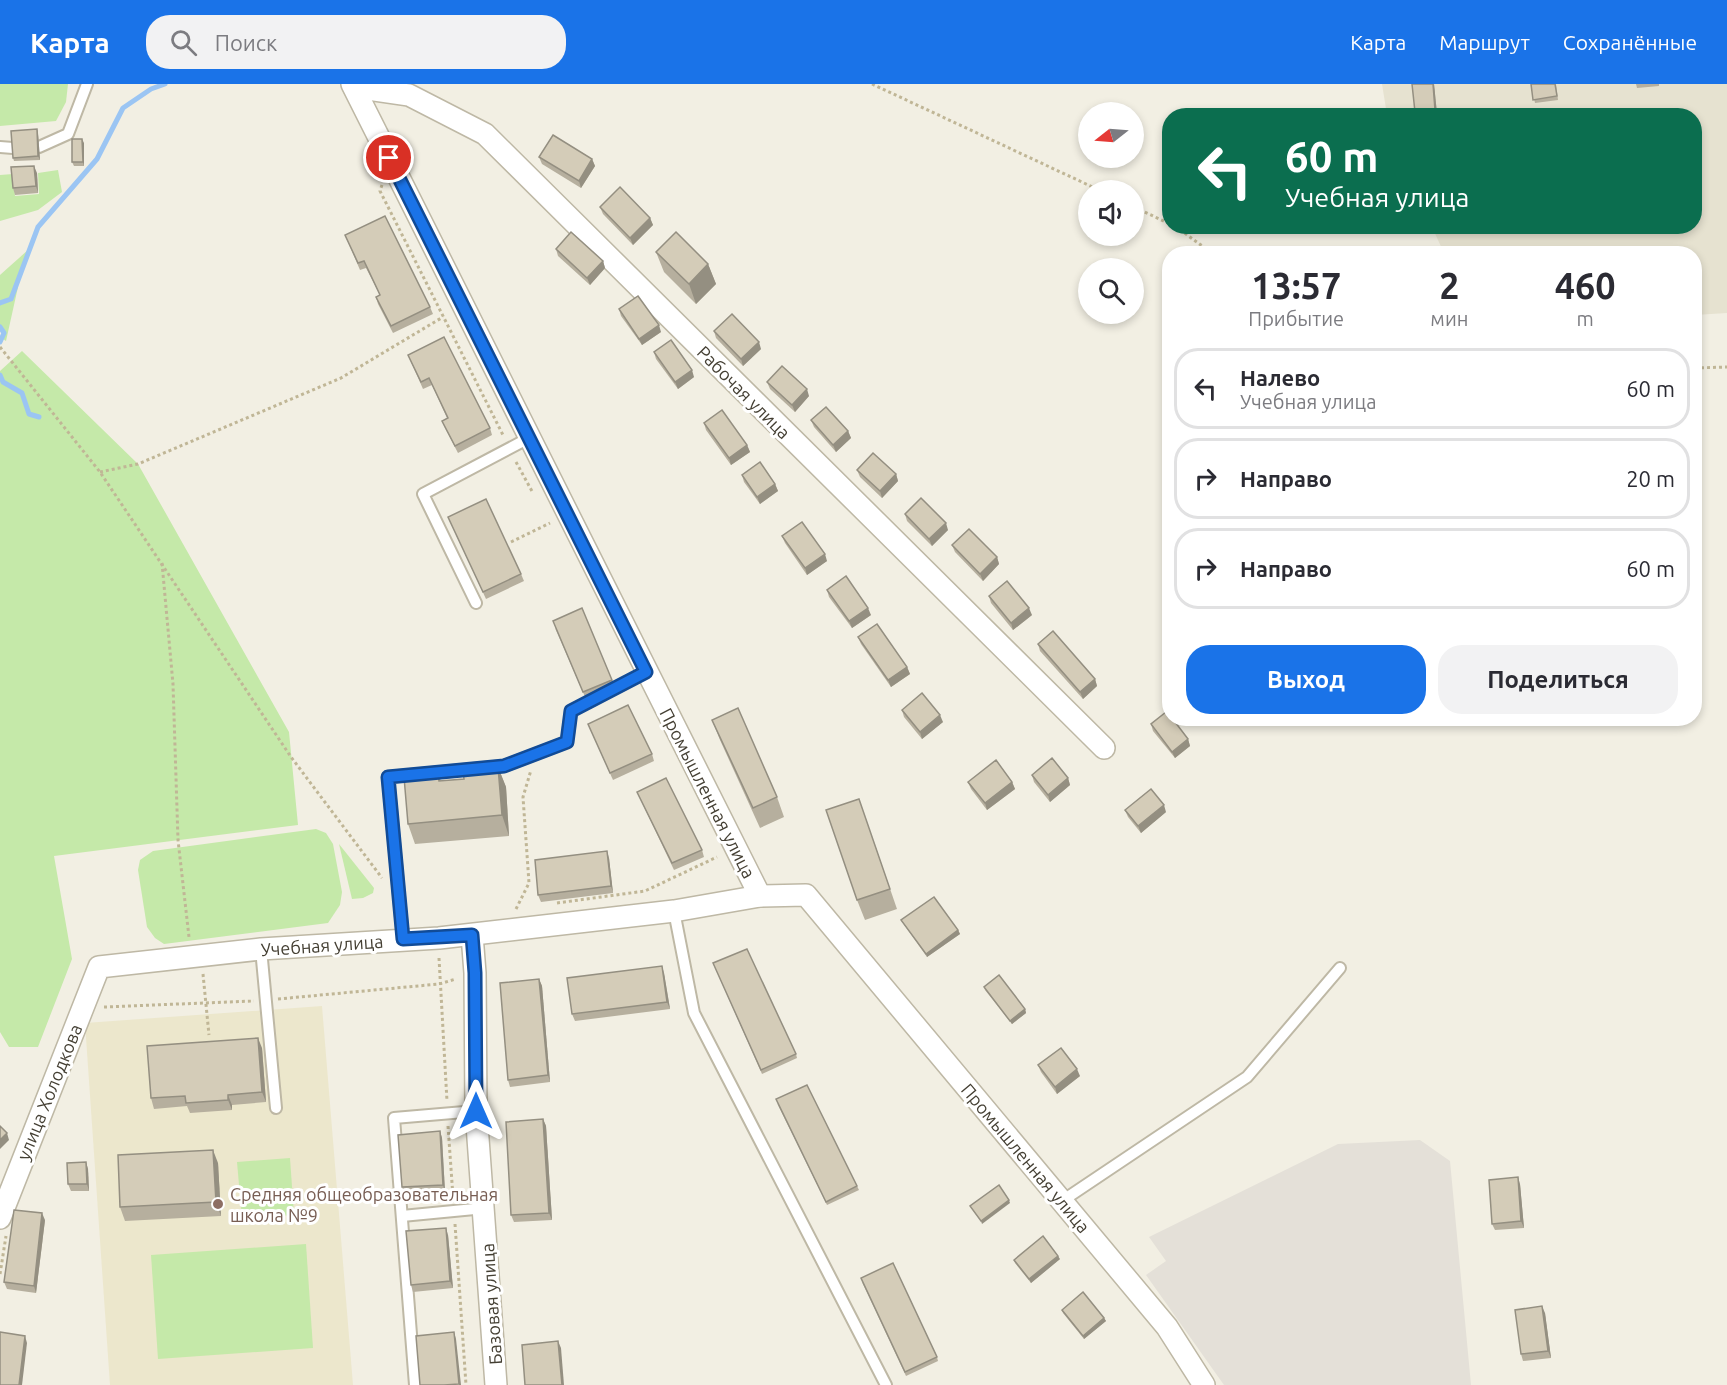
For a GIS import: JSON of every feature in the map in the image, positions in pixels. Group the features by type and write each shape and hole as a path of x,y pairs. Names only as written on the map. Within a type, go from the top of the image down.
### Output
{"street":[{"name":"Промышленная улица","path":"353,86 760,896 806,895 1167,1327 1204,1385"},
{"name":"Рабочая улица","path":"353,86 409,95 485,134 1104,748"},
{"name":"Учебная улица","path":"99,968 261,949 472,935 674,911 760,896"},
{"name":"Базовая улица","path":"472,935 475,973 476,1111 485,1208 496,1385"},
{"name":"улица Холодкова","path":"3,1224 99,968"}],"lane":[{"path":"39,147 68,134 87,84"},
{"path":"0,147 13,148"},
{"path":"476,603 423,494 529,438"},
{"path":"403,939 388,777 504,766 567,742 571,711 646,672"},
{"path":"674,911 694,1012 886,1385"},
{"path":"261,949 276,1108"},
{"path":"1062,1201 1247,1077 1340,968"},
{"path":"415,1385 394,1118 476,1111"},
{"path":"402,1216 485,1208"}],"path":[{"path":"872,84 1078,180"},
{"path":"1144,212 1162,220"},
{"path":"1186,234 1202,246"},
{"path":"100,472 138,464 341,378 443,317"},
{"path":"0,347 100,472 162,561 291,757 369,863 398,897"},
{"path":"1702,368 1727,367"},
{"path":"511,542 550,523"},
{"path":"162,561 173,684 178,840 209,1035"},
{"path":"508,930 529,883 523,797 536,754"},
{"path":"552,904 645,891 717,856"},
{"path":"517,908 528,907"},
{"path":"439,938 439,984 466,1385"},
{"path":"0,1274 3,1224"}],"shaded area":[{"path":"1382,84 1727,84 1727,313 1702,315 1702,246 1441,246 1435,234 1702,234 1702,108 1386,108"},
{"name":"Средняя общеобразовательная школа №9","path":"322,1006 353,1385 110,1385 85,1023"},
{"path":"1420,1140 1450,1161 1471,1385 1224,1385 1146,1275 1166,1261 1149,1237 1338,1144"}],"green space":[{"path":"0,84 68,84 66,102 56,121 0,126"},
{"path":"58,170 62,192 38,210 0,221 0,175 13,174 15,196 39,194 38,173"},
{"path":"28,250 10,298 0,302 0,275"},
{"path":"17,287 6,341 3,339 5,333 0,326 0,304 12,300"},
{"path":"22,351 138,464 289,732 298,825 54,856 72,959 38,1047 9,1047 0,1032 0,371"},
{"path":"316,829 326,833 333,844 342,892 340,905 328,923 164,944 155,938 147,927 138,870 140,860 153,851"},
{"path":"339,844 374,888 373,893 363,898 352,899"},
{"path":"290,1158 294,1215 242,1219 237,1162"},
{"path":"306,1244 313,1348 158,1359 151,1255"}],"building":[{"path":"1412,84 1433,84 1435,108 1415,108"},
{"path":"1531,84 1555,84 1557,96 1533,100"},
{"path":"37,129 38,156 13,158 11,131"},
{"path":"553,135 592,159 579,181 539,157"},
{"path":"72,139 82,139 83,162 72,162"},
{"path":"34,166 36,186 13,188 11,167"},
{"path":"620,187 650,218 630,238 600,207"},
{"path":"385,216 430,307 391,326 376,297 380,295 364,261 358,263 345,235"},
{"path":"571,232 603,261 587,278 556,249"},
{"path":"676,232 708,264 689,284 656,252"},
{"path":"638,296 659,325 639,339 619,309"},
{"path":"732,314 759,342 741,359 714,331"},
{"path":"444,337 490,428 455,446 442,421 448,418 429,378 421,382 408,355"},
{"path":"671,340 692,370 675,382 654,352"},
{"path":"782,366 807,389 792,405 767,382"},
{"path":"826,407 848,431 833,445 811,420"},
{"path":"722,410 747,445 729,458 704,423"},
{"path":"873,453 896,474 880,491 857,470"},
{"path":"760,462 775,484 757,497 742,475"},
{"path":"921,498 946,523 929,539 905,514"},
{"path":"486,499 521,574 483,592 448,517"},
{"path":"802,522 825,554 805,568 782,536"},
{"path":"969,529 997,557 980,574 952,545"},
{"path":"846,576 868,608 849,621 827,590"},
{"path":"1007,581 1029,608 1011,623 989,596"},
{"path":"582,608 612,680 583,692 553,621"},
{"path":"877,624 907,667 888,680 858,637"},
{"path":"1053,631 1095,679 1080,692 1038,644"},
{"path":"922,693 940,715 920,732 902,710"},
{"path":"628,705 652,754 610,773 588,724"},
{"path":"738,708 777,797 753,808 712,720"},
{"path":"1162,715 1162,726 1178,726 1188,739 1172,752 1151,724"},
{"path":"1052,758 1068,778 1048,795 1032,775"},
{"path":"996,760 1012,782 985,803 968,782"},
{"path":"498,767 502,815 408,824 404,777 438,774 439,781 464,779 463,771"},
{"path":"666,778 702,850 672,863 637,792"},
{"path":"1151,789 1164,805 1138,826 1125,810"},
{"path":"859,799 890,889 857,900 826,810"},
{"path":"607,851 611,886 538,895 535,860"},
{"path":"934,897 958,930 926,954 901,920"},
{"path":"747,949 796,1054 761,1070 713,963"},
{"path":"662,966 667,1002 572,1014 567,978"},
{"path":"999,975 1025,1009 1010,1021 984,987"},
{"path":"539,979 548,1075 508,1080 500,983"},
{"path":"258,1038 262,1092 228,1095 228,1100 186,1103 185,1096 151,1098 147,1046"},
{"path":"1061,1048 1077,1069 1055,1087 1038,1065"},
{"path":"807,1085 857,1186 826,1202 776,1099"},
{"path":"543,1119 549,1213 511,1215 506,1122"},
{"path":"0,1126 7,1133 0,1140"},
{"path":"440,1131 443,1185 402,1187 398,1135"},
{"path":"213,1150 216,1202 120,1207 118,1155"},
{"path":"86,1162 87,1184 68,1184 67,1163"},
{"path":"1518,1177 1521,1221 1492,1224 1489,1180"},
{"path":"999,1185 1009,1200 981,1221 970,1206"},
{"path":"14,1210 42,1213 34,1286 4,1282"},
{"path":"446,1228 450,1281 411,1285 406,1231"},
{"path":"1043,1236 1058,1256 1029,1279 1014,1260"},
{"path":"893,1263 937,1357 905,1372 861,1278"},
{"path":"1083,1292 1104,1318 1083,1336 1062,1310"},
{"path":"1542,1306 1548,1351 1521,1354 1515,1310"},
{"path":"0,1332 25,1336 19,1385 0,1385"},
{"path":"454,1332 459,1384 420,1385 416,1336"},
{"path":"558,1341 562,1385 525,1385 522,1345"}],"waterway":[{"path":"0,303 11,299 38,227 97,159 123,108 151,89 165,84"},
{"path":"0,327 4,333 0,342"},
{"path":"0,375 3,382 22,393 29,414 39,417"}],"place":[{"name":"Средняя общеобразовательная школа №9","path":"218,1204"}],"route":[{"path":"389,158 646,672 571,711 567,742 504,766 388,777 403,939 472,935 475,973 476,1111"}]}
